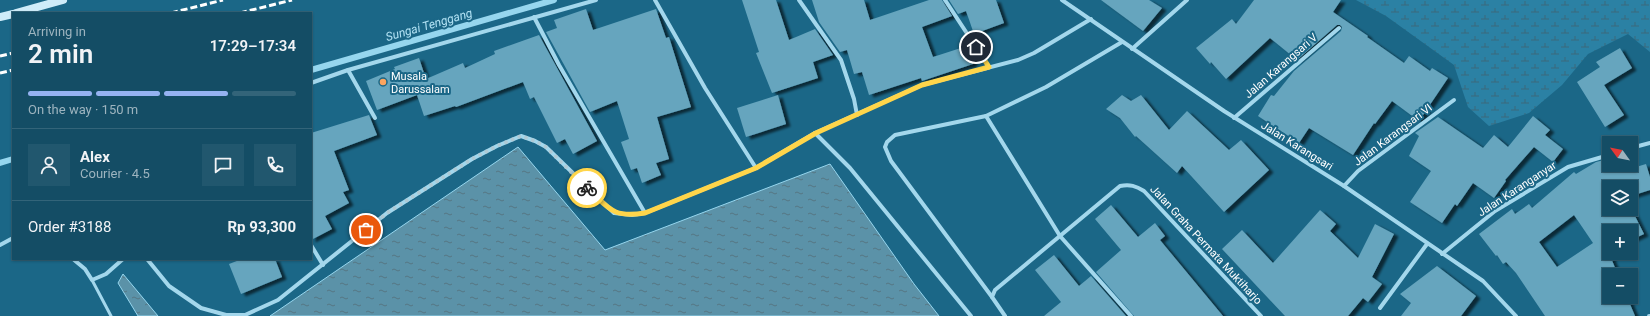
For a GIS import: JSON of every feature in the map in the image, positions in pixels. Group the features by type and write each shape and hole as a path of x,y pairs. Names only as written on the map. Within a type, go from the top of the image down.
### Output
{"street":[{"path":"18,12 63,0"},
{"path":"312,83 348,70 596,0"},
{"path":"656,0 693,68 756,168"},
{"path":"799,0 841,60 854,100 857,115"},
{"path":"945,0 989,67"},
{"name":"Jalan Karangsari","path":"1062,0 1234,118 1344,186 1483,282 1516,316"},
{"path":"1132,49 1187,0"},
{"path":"0,17 12,14"},
{"path":"534,17 559,65 645,213"},
{"path":"148,260 169,286 201,308 226,315 245,315 278,300 387,213 472,159 521,136 546,147 614,213 632,215 645,213 756,168 816,133 922,85 1018,60 1034,53 1090,19"},
{"name":"Jalan Karangsari V","path":"1234,118 1339,28"},
{"path":"1005,316 891,161 885,147 887,142 895,135 986,116 1046,87 1122,42"},
{"path":"348,70 375,118"},
{"name":"Jalan Karangsari VI","path":"1344,186 1358,171 1454,100"},
{"path":"986,116 1060,236 1131,316"},
{"path":"816,133 850,168 971,316"},
{"path":"1638,146 1650,143"},
{"name":"Jalan Karanganyar","path":"1442,254 1494,211 1568,167 1602,157"},
{"name":"Jalan Graha Permata Muktiharjo","path":"992,297 995,290 1002,282 1120,186 1136,186 1144,191 1261,316"},
{"path":"0,245 12,239"},
{"path":"1380,308 1427,244"},
{"path":"312,247 322,265"},
{"path":"74,260 85,269 92,280 106,274 122,260"}],"lane":[{"path":"92,280 111,316"}],"green space":[{"path":"1356,0 1650,0 1650,52 1628,34 1588,54 1562,85 1529,113 1489,126 1468,107 1454,65 1386,16"}],"water":[{"path":"518,147 605,250 830,164 914,284 939,316 270,316"},
{"path":"123,274 158,316 138,316 118,283"}],"building":[{"path":"742,0 776,0 789,40 815,29 833,55 813,62 818,78 772,93 756,53 759,52"},
{"path":"812,0 864,0 870,20 929,0 942,0 952,16 922,27 933,57 967,46 973,64 922,81 921,78 869,95 862,72 854,74 847,50 840,52 819,22"},
{"path":"949,0 996,0 1004,23 974,34 966,11 958,14"},
{"path":"1101,0 1149,0 1162,8 1143,31"},
{"path":"1254,0 1341,0 1333,12 1368,36 1367,37 1404,63 1409,56 1430,71 1432,68 1448,78 1419,121 1392,101 1375,124 1374,123 1353,155 1309,128 1299,143 1258,116 1271,95 1274,96 1294,71 1341,31 1342,27 1337,25 1297,60 1270,38 1226,79 1196,48 1232,19 1236,24"},
{"path":"586,9 593,30 656,9 666,38 669,37 691,107 657,117 669,159 656,163 661,175 642,183 637,168 631,170 621,142 629,139 617,101 590,112 546,32 557,28 554,20"},
{"path":"539,35 597,141 573,154 565,139 557,143 534,97 530,99 523,82 456,107 455,106 424,116 417,95 377,110 366,81 395,69 394,67 419,58 426,79 463,63 465,68 495,54 494,51"},
{"path":"1620,48 1632,68 1604,85 1624,115 1605,127 1577,82 1600,67 1596,62"},
{"path":"778,95 786,124 746,137 737,108"},
{"path":"1122,95 1131,101 1141,95 1169,130 1187,111 1229,150 1241,140 1269,170 1224,212 1182,166 1177,173 1136,136 1135,137 1120,118 1106,109"},
{"path":"369,115 377,135 334,151 349,190 343,192 349,203 325,216 332,229 312,239 312,133"},
{"path":"1533,116 1550,130 1545,135 1563,149 1553,162 1534,147 1505,180 1506,181 1494,198 1473,183 1457,206 1455,204 1442,223 1410,202 1431,171 1409,156 1419,136 1415,133 1438,117 1483,148 1494,135 1508,147"},
{"path":"1602,160 1602,172 1638,172 1638,166 1646,164 1650,177 1650,190 1638,194 1638,180 1602,180 1602,216 1635,216 1644,234 1638,237 1638,224 1602,224 1602,260 1612,260 1615,268 1602,268 1602,304 1630,304 1635,316 1545,316 1516,273 1506,262 1503,264 1479,234 1512,209 1515,214 1529,204 1532,208 1574,172 1576,174 1596,162","holes":["1574,215 1593,243 1557,267 1539,242"]},
{"path":"1111,205 1138,237 1155,223 1165,236 1160,240 1223,316 1134,316 1096,272 1121,250 1095,219"},
{"path":"1320,210 1336,224 1330,231 1358,258 1375,224 1394,234 1372,277 1382,284 1368,302 1363,298 1348,316 1285,316 1222,249 1242,230 1273,263"},
{"path":"1054,255 1079,286 1091,276 1126,316 1044,316 1061,302 1035,270"},
{"path":"239,260 275,260 282,277 241,294 229,264"},
{"path":"1437,266 1476,296 1461,316 1401,316 1411,303 1400,294"}],"waterway":[{"name":"Sungai Tenggang","path":"312,70 554,0"},
{"name":"Sungai Tenggang","path":"0,163 12,159"}],"railway":[{"path":"175,12 223,0"},
{"path":"244,12 292,0"},
{"path":"0,56 12,53"},
{"path":"0,73 12,70"}],"way so far":[{"path":"366,230 387,213 472,159 521,136 546,147 557,160 587,188"}],"place":[{"name":"Musala Darussalam","path":"383,82"}],"route":[{"path":"587,188 614,213 632,215 645,213 756,168 816,133 922,85 989,67 976,47"}]}
